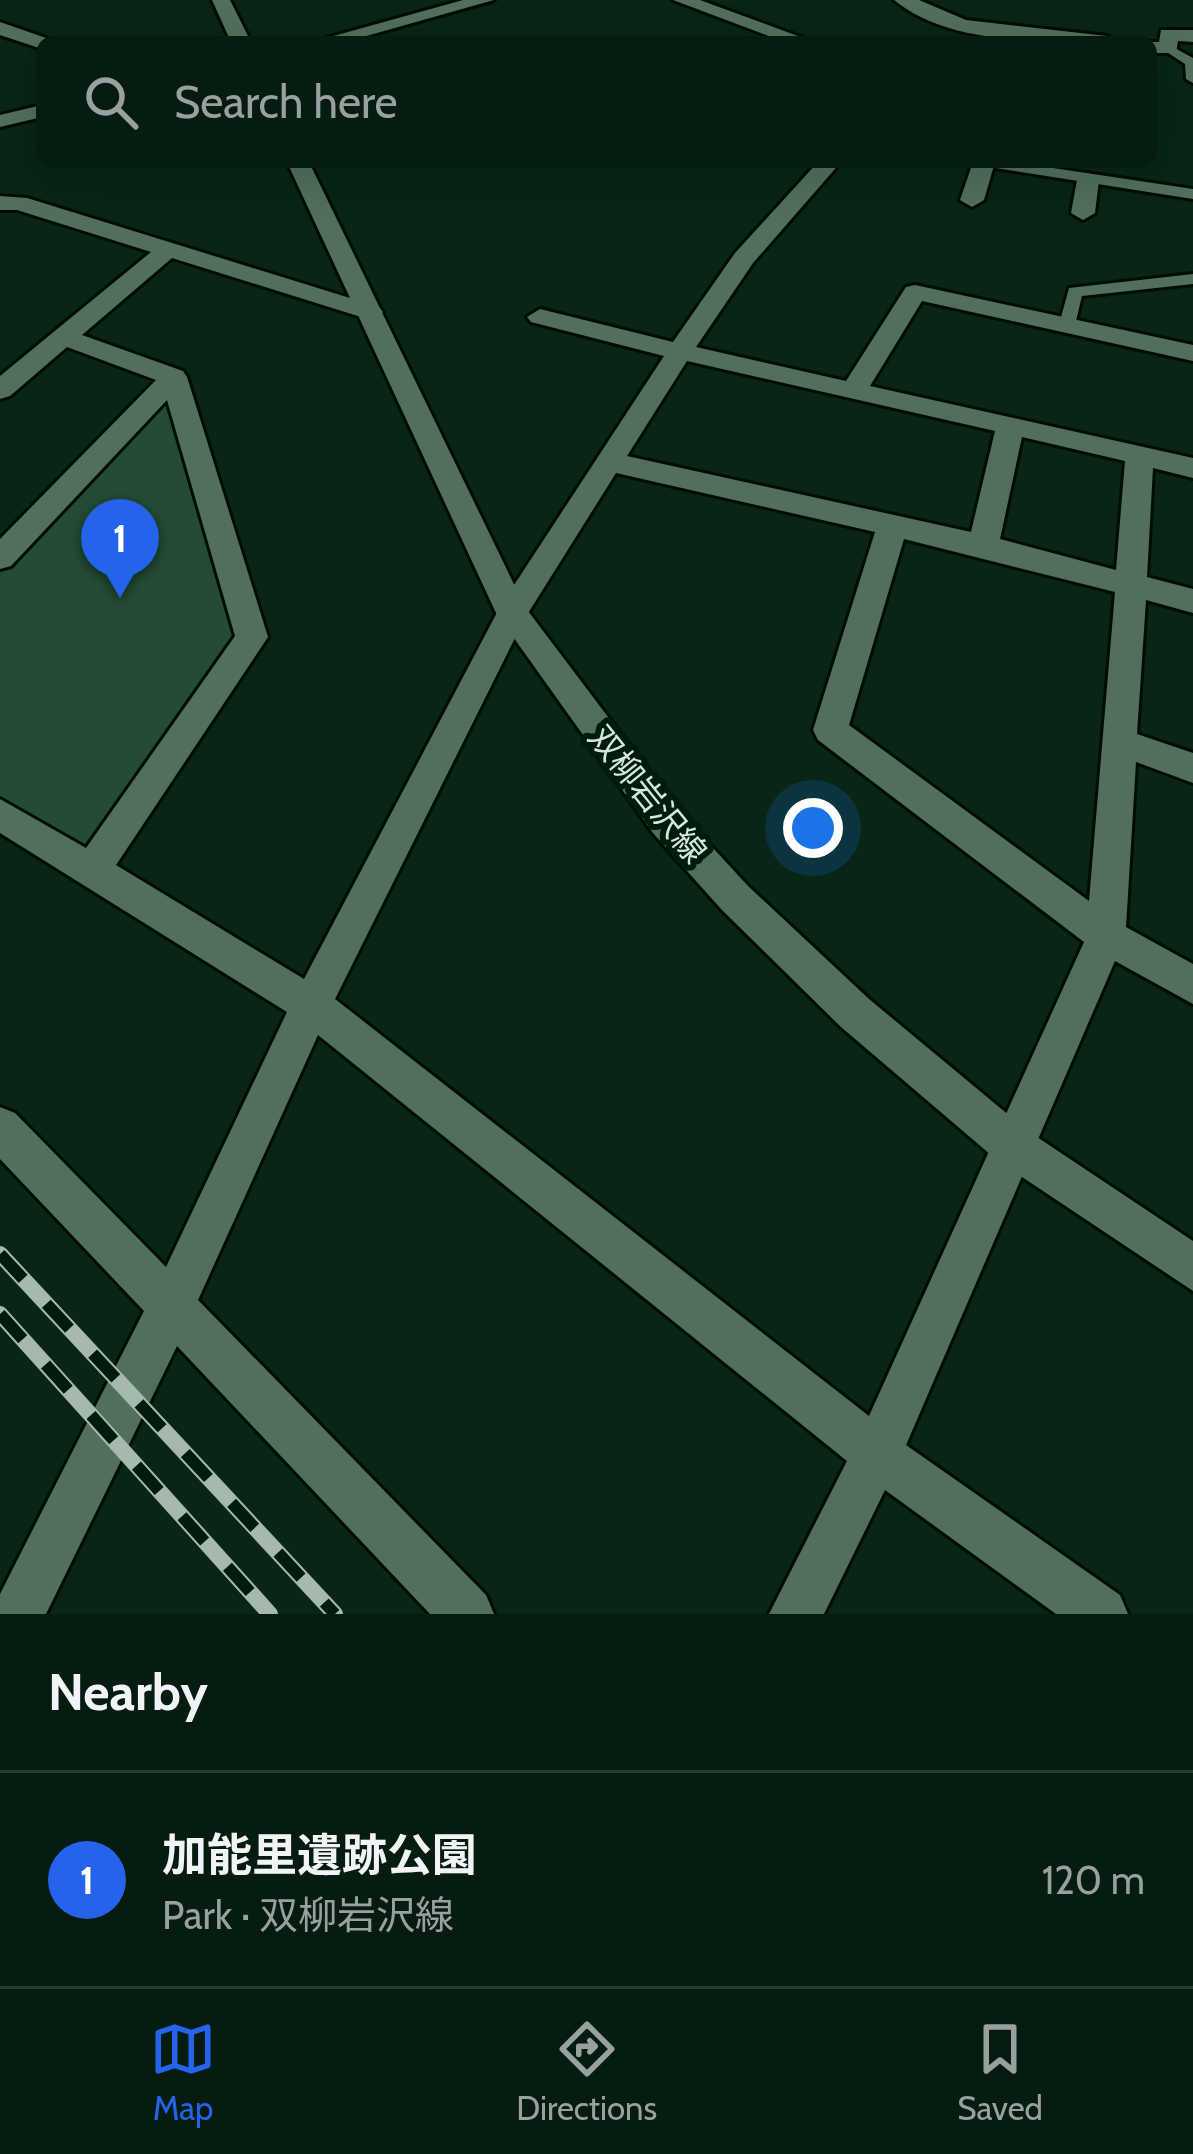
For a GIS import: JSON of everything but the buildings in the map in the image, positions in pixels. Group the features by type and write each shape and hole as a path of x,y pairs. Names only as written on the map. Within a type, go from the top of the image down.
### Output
{"street":[{"path":"221,0 238,36"},
{"path":"345,36 485,0"},
{"path":"682,0 784,36"},
{"path":"903,0 1002,36"},
{"path":"951,36 985,0"},
{"path":"0,28 36,41"},
{"path":"748,36 758,28"},
{"path":"1160,48 1168,34 1193,35"},
{"path":"0,121 36,114"},
{"name":"双柳岩沢線","path":"301,168 512,613 608,749 735,898 855,1013 1013,1146 1193,1268"},
{"path":"18,1614 172,1305 311,1004 512,613 744,258 825,168"},
{"path":"972,200 981,168"},
{"path":"1083,214 1088,180"},
{"path":"0,203 19,202 370,312"},
{"path":"0,390 170,248"},
{"path":"855,388 915,292 1193,353"},
{"path":"540,317 678,353 855,388 1193,468"},
{"path":"61,336 174,377"},
{"path":"0,559 174,377"},
{"path":"92,870 252,638 174,377"},
{"path":"982,546 1010,425"},
{"path":"796,1614 877,1454 1106,936 1140,455"},
{"path":"609,462 982,546 1193,601"},
{"path":"892,527 830,730 1106,936 1193,985"},
{"path":"1120,742 1193,767"},
{"path":"0,814 311,1004 877,1454 1101,1614"},
{"path":"0,1128 467,1614"}],"lane":[{"path":"1160,48 1190,62 1193,79"},
{"path":"1018,168 1193,194"},
{"path":"1068,326 1075,292 1193,279"}],"green space":[{"path":"174,377 252,637 92,870 0,814 0,558"}],"railway":[{"path":"0,1254 335,1614"},
{"path":"0,1314 270,1614"}],"place":[{"name":"加能里遺跡公園","path":"120,598"}]}
